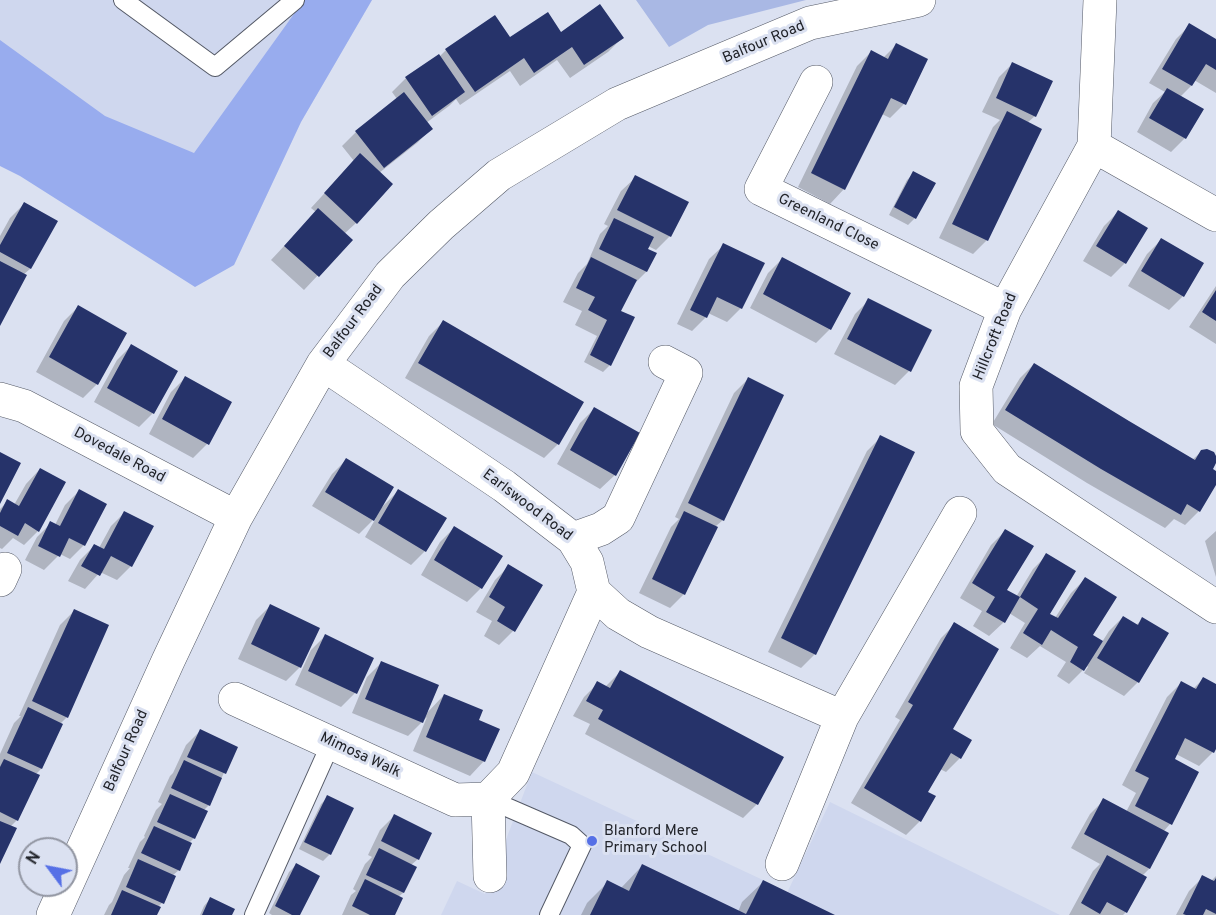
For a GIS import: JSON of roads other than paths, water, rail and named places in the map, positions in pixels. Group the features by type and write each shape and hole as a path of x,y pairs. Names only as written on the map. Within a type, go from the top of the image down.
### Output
{"street":[{"name":"Balfour Road","path":"53,915 236,517 323,364 390,275 441,225 499,175 617,104 810,23 919,0"},
{"name":"Hillcroft Road","path":"1100,0 1094,146 1005,309 976,386 977,430 1007,469 1216,607"},
{"name":"Greenland Close","path":"816,82 761,189 1005,309"},
{"path":"1094,146 1216,215"},
{"path":"573,539 601,529 618,518 686,373 666,362"},
{"name":"Earlswood Road","path":"323,364 504,486 573,539 587,562 594,592"},
{"name":"Dovedale Road","path":"0,399 24,406 236,517"},
{"path":"782,864 842,717 960,513"},
{"path":"490,876 488,799 513,773 594,592 618,614 649,632 842,717"},
{"name":"Mimosa Walk","path":"235,699 455,800 488,799"}],"lane":[{"path":"123,0 214,67 294,0"},
{"path":"254,915 331,743"},
{"path":"488,799 571,835 582,845 549,915"}],"place":[{"name":"Blanford Mere Primary School","path":"592,841"}]}
